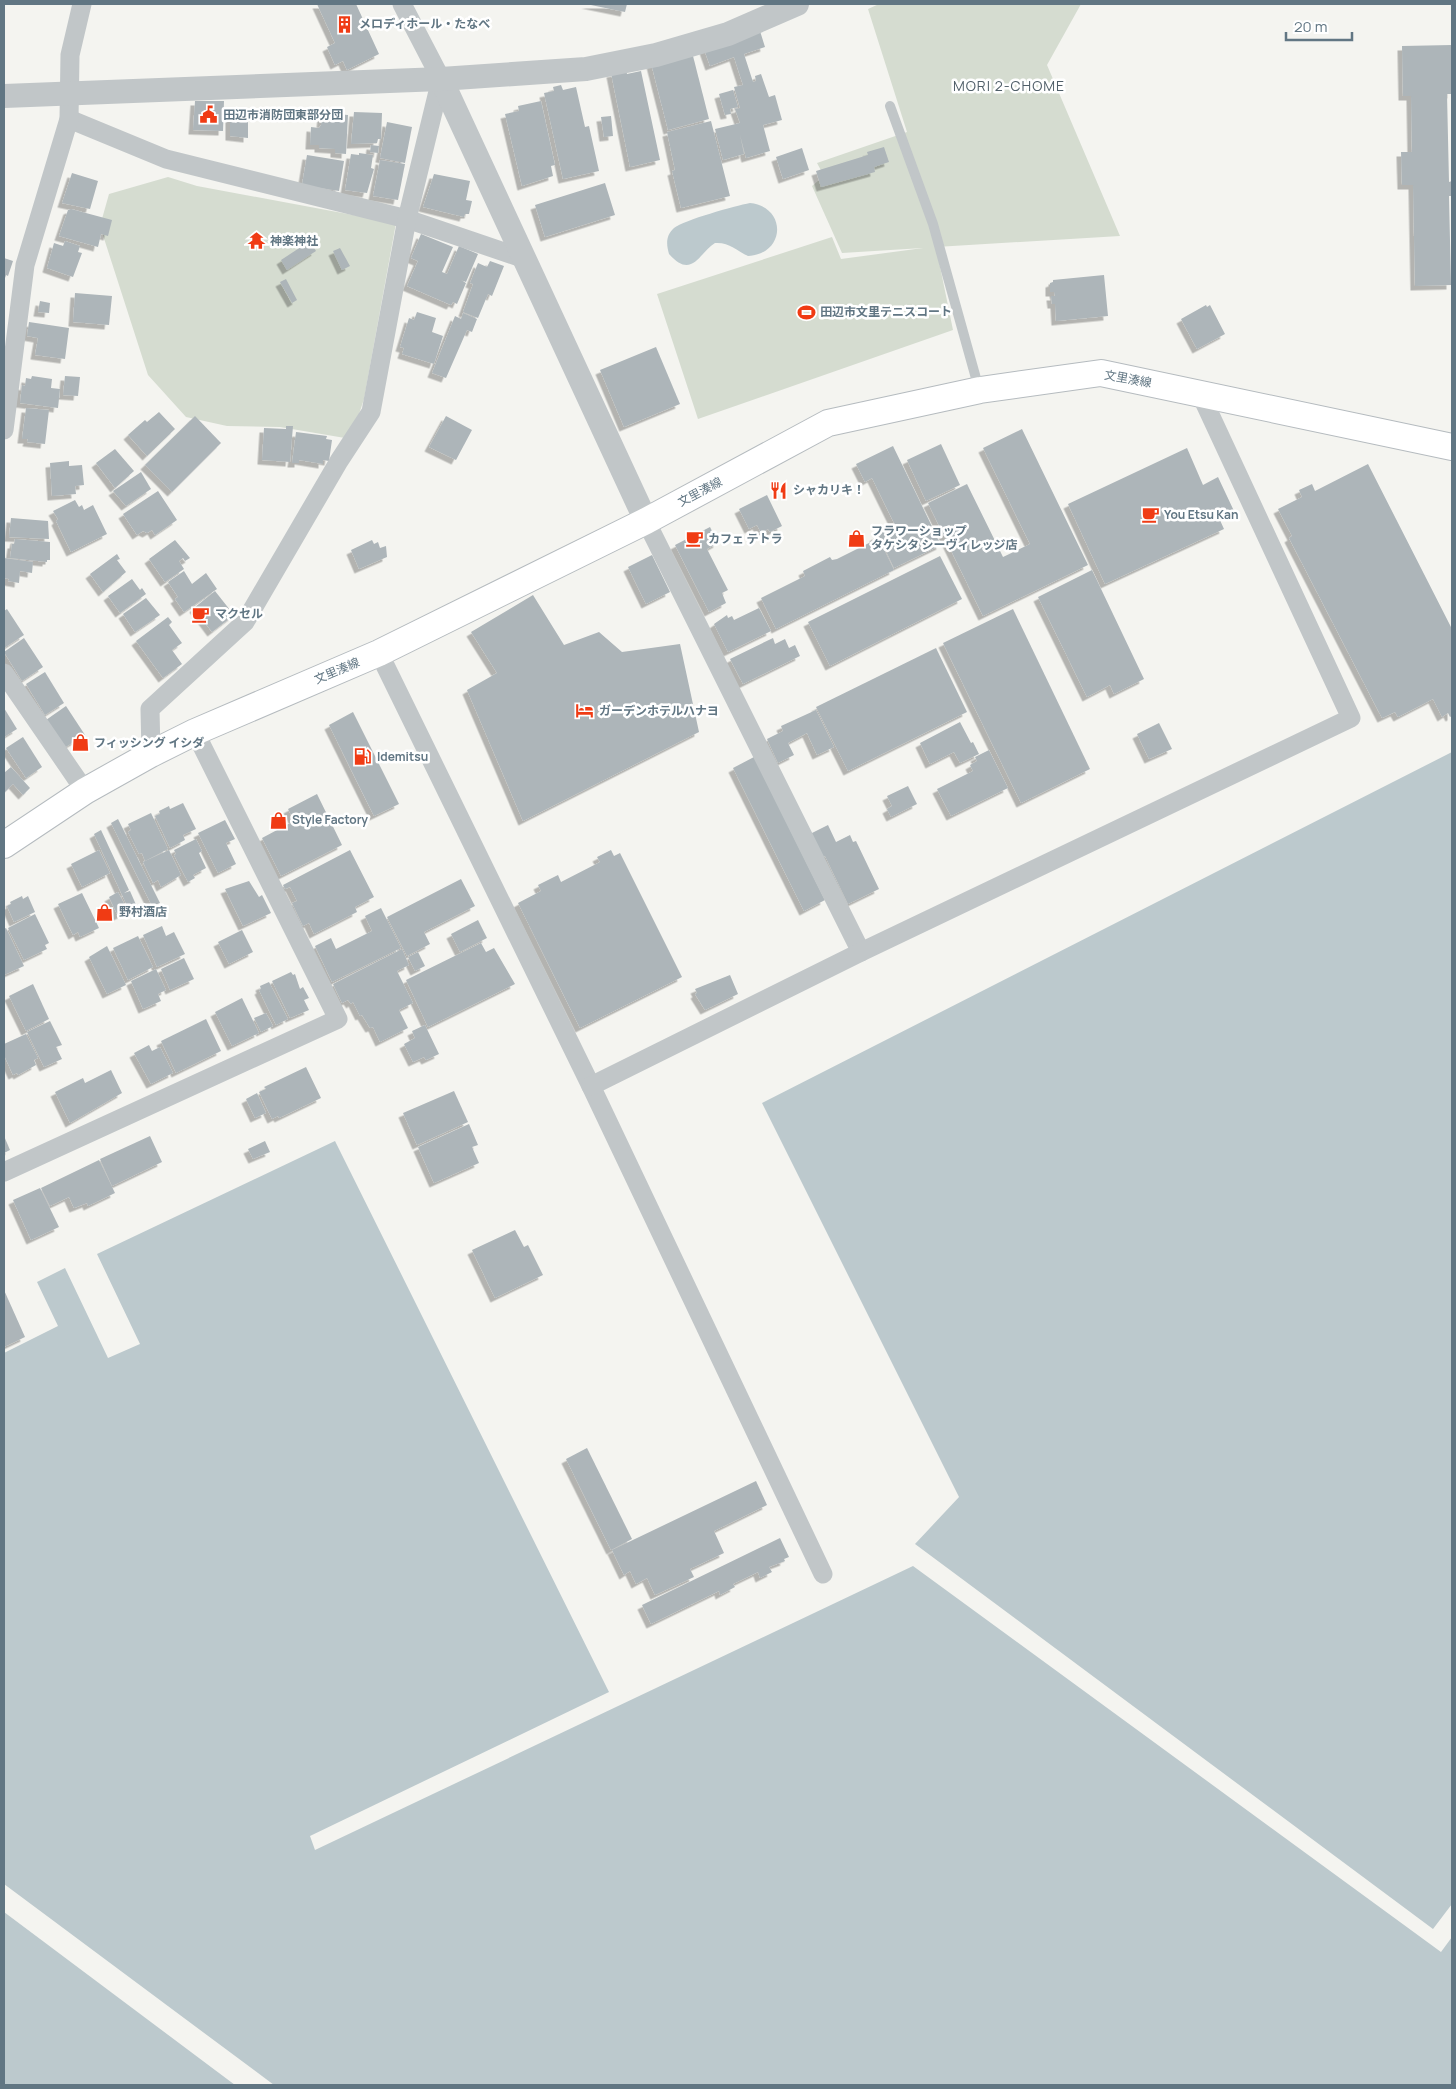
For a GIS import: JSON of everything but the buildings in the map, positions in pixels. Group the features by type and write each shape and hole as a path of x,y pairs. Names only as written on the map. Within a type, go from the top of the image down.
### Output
{"main road":[{"name":"文里湊線","path":"4,845 84,791 151,754 195,732 380,653 646,521 828,423 980,390 1101,373 1452,447"}],"street":[{"path":"4,430 25,265 69,119 71,93 70,55 82,4"},
{"path":"402,4 441,79 646,521 861,952"},
{"path":"4,96 441,79 586,69 656,56 728,34 797,4"},
{"path":"151,754 150,709 245,622 339,461 371,412 407,219 441,79"},
{"path":"69,119 166,159 407,219 525,259"},
{"path":"591,1086 861,952 1351,718 1200,393"},
{"path":"380,653 591,1086 823,1574"},
{"path":"4,673 84,791"},
{"path":"4,1172 338,1020 195,732"}],"lane":[{"path":"890,106 933,224 980,390"}],"shaded area":[{"path":"879,4 1081,4 1047,65 1120,236 936,247 953,330 698,419 657,294 832,237 841,259 923,248 842,253 812,186 824,176 817,163 907,132 868,9"},
{"path":"168,177 197,186 396,223 364,399 358,417 345,438 280,427 227,426 186,417 148,375 100,226 109,194"},
{"path":"750,203 762,206 771,213 776,221 775,239 770,247 761,253 748,256 728,245 715,243 695,262 689,265 684,265 669,254 667,240 674,228 698,217"},
{"path":"1452,752 1452,1904 1433,1929 915,1544 959,1497 762,1103"},
{"path":"335,1141 609,1692 310,1836 315,1850 913,1566 1441,1952 1452,1937 1452,2085 274,2085 4,1884 4,1353 58,1326 37,1282 65,1268 108,1358 140,1344 97,1254"},
{"path":"4,1912 235,2085 4,2085"}],"place":[{"name":"メロディホール・たなべ","path":"345,24"},
{"name":"田辺市消防団東部分団","path":"209,115"},
{"name":"神楽神社","path":"256,241"},
{"name":"田辺市文里テニスコート","path":"806,312"},
{"name":"シャカリキ！","path":"779,490"},
{"name":"You Etsu Kan","path":"1150,515"},
{"name":"フラワーショップ タケシタ シーヴィレッジ店","path":"857,538"},
{"name":"カフェ テトラ","path":"694,539"},
{"name":"マクセル","path":"201,614"},
{"name":"ガーデンホテルハナヨ","path":"585,711"},
{"name":"フィッシング イシダ","path":"80,743"},
{"name":"Idemitsu","path":"363,757"},
{"name":"Style Factory","path":"278,820"},
{"name":"野村酒店","path":"105,912"}],"district":[{"name":"MORI 2-CHOME","path":"1009,86"}]}
